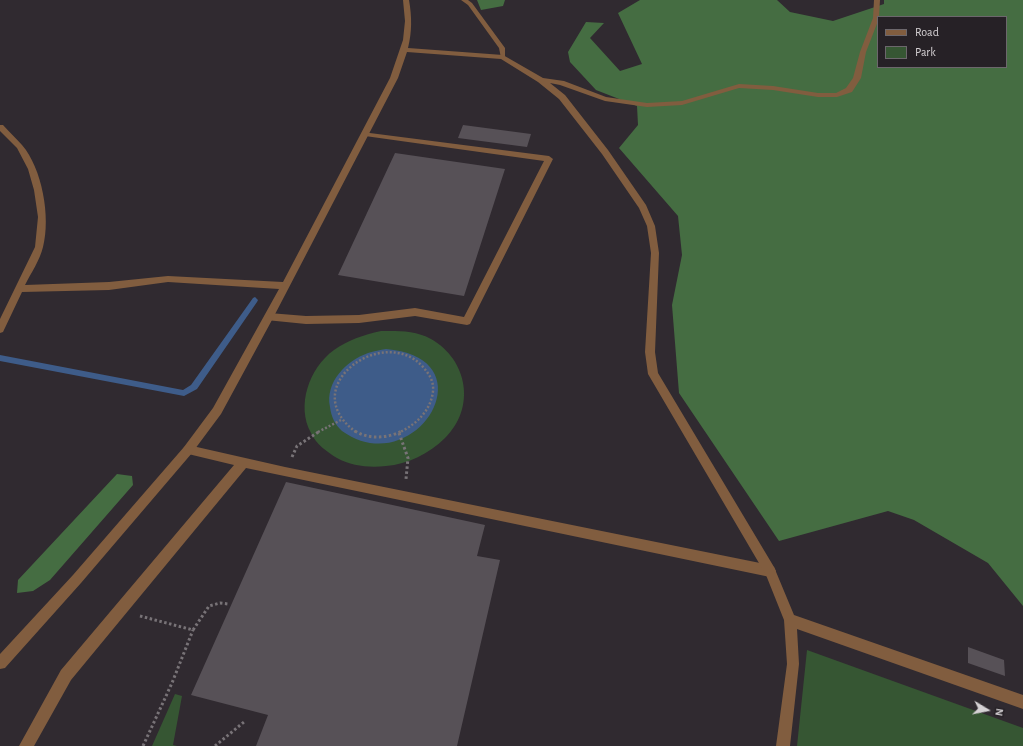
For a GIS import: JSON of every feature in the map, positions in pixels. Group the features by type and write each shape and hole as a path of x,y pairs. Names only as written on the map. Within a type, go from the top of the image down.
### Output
{"street":[{"path":"0,663 77,579 188,450 216,411 269,317 394,78 405,50 410,25 406,0"},
{"path":"464,0 470,4 502,48 503,57"},
{"path":"541,80 561,83 605,99 647,105 682,103 739,86 774,88 818,95 837,95 849,90 857,78 862,52 876,18 877,0"},
{"path":"405,50 503,57 541,80 562,97 605,152 643,207 651,226 655,253 650,352 653,374 770,571 790,620 793,664 783,746"},
{"path":"0,127 20,147 32,169 38,190 42,218 39,246 0,329"},
{"path":"269,317 306,320 360,319 415,312 466,321 549,158 364,134"},
{"path":"20,289 109,286 168,279 285,286"},
{"path":"188,450 285,472 770,571"},
{"path":"26,746 66,675 244,463"},
{"path":"790,620 1023,702"}],"path":[{"path":"383,353 399,353 414,359 425,368 432,381 433,395 428,410 419,422 406,431 390,436 374,438 359,434 347,427 341,420 338,416 334,403 335,390 341,377 352,365 366,357 383,353"},
{"path":"285,472 297,446 341,420"},
{"path":"399,433 408,458"},
{"path":"143,746 172,683 193,630 209,606 220,603 228,604"},
{"path":"120,611 193,630"},
{"path":"215,746 244,722"}],"green space":[{"path":"477,0 505,0 503,6 481,10"},
{"path":"640,0 777,0 790,12 833,21 884,4 884,0 1023,0 1023,606 988,563 914,520 888,511 779,541 679,393 672,305 682,255 678,216 619,148 638,125 637,106 596,90 570,62 568,52 586,22 604,23 590,38 620,71 642,64 618,13"},
{"path":"381,331 419,334 431,339 443,348 453,359 460,372 464,385 464,399 461,413 455,426 439,444 432,449 418,457 394,465 380,467 361,466 337,458 316,441 307,422 305,400 312,377 325,358 339,346 362,336"},
{"path":"117,474 132,476 133,485 50,580 33,591 17,593 18,580"},
{"path":"807,650 1023,728 1023,746 797,746"},
{"path":"175,694 182,696 173,745 177,746 152,746"}],"water":[{"path":"386,349 418,357 434,373 438,393 431,413 416,430 395,441 369,443 342,431 337,426 331,410 329,398 334,381 345,367 352,361 368,353"}],"building":[{"path":"463,125 531,134 527,147 458,138"},
{"path":"395,153 505,169 464,296 338,275"},
{"path":"286,482 485,525 477,556 500,560 457,746 256,746 268,715 191,695"},
{"path":"968,647 1004,660 1005,676 968,663"}],"waterway":[{"path":"0,358 184,393 194,387 255,300"}]}
